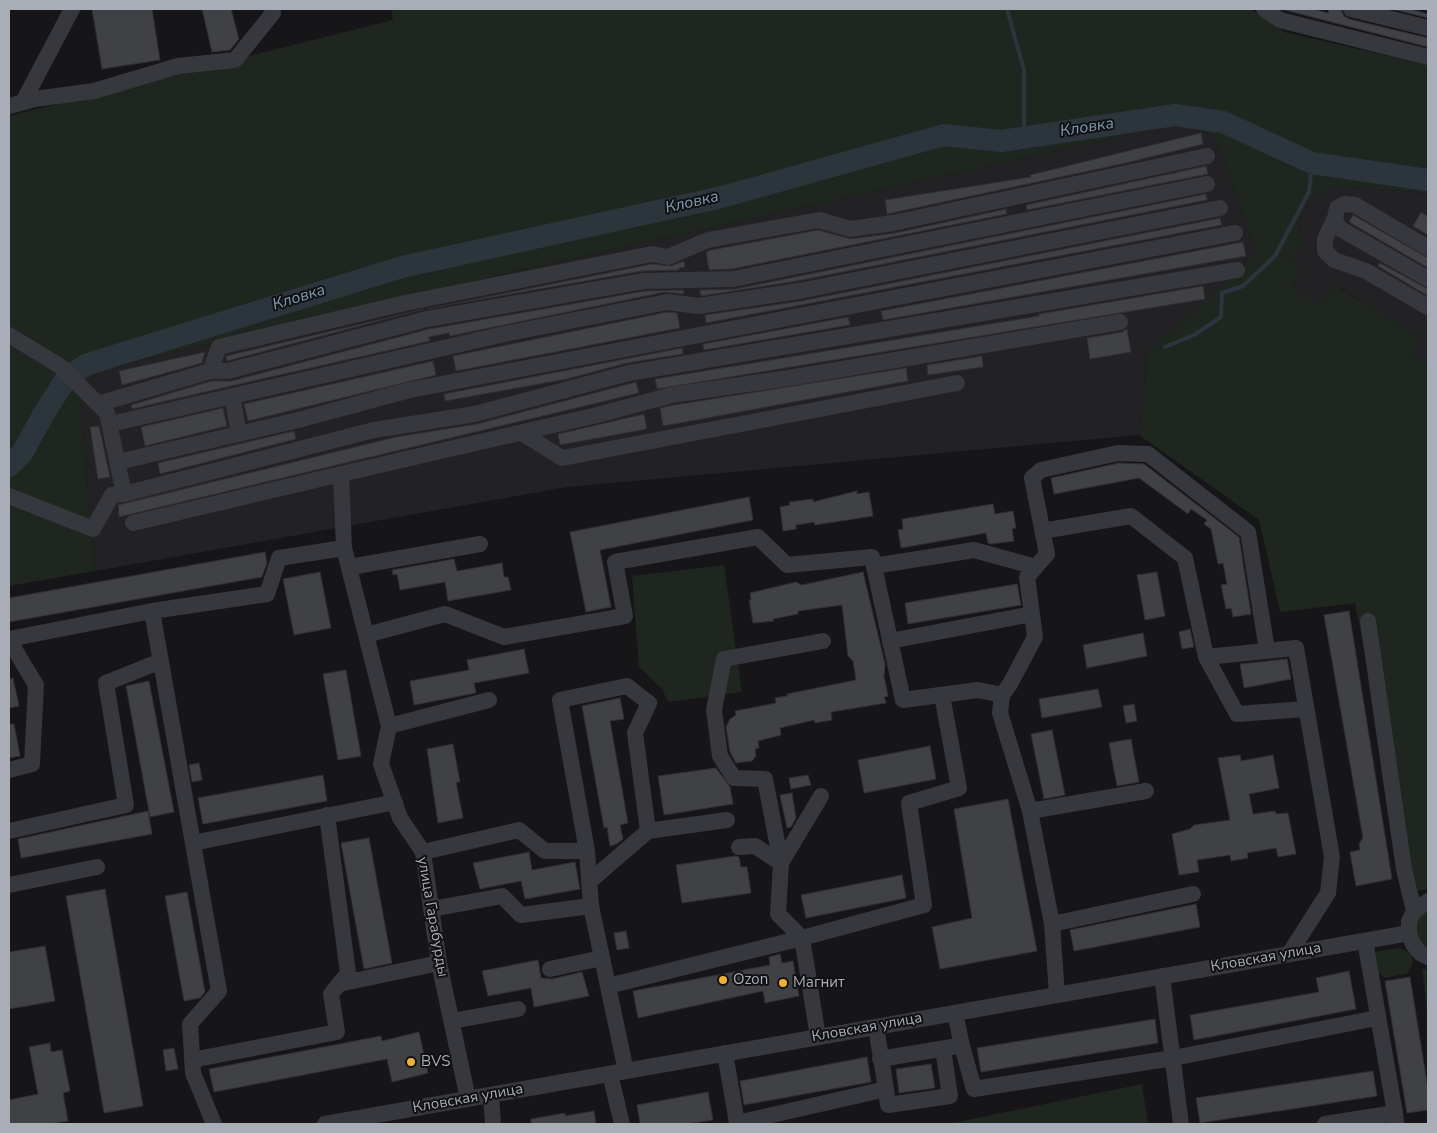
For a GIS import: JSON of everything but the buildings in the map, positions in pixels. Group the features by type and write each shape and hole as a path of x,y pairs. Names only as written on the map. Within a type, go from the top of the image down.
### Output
{"street":[{"path":"16,104 72,9"},
{"path":"16,104 94,91 178,66 235,60 273,13 272,9"},
{"path":"1264,9 1280,20 1428,57"},
{"path":"1351,9 1428,28"},
{"path":"210,371 219,347 405,303 652,254 668,257 708,240 819,220 850,229 893,224 1207,156"},
{"path":"98,404 210,371 228,371 427,319 644,281 733,279 1207,184"},
{"path":"1428,248 1355,205 1344,204 1337,208 1335,218 1325,239 1325,251 1334,260 1366,271 1428,307"},
{"path":"110,424 509,333 667,302 699,306 799,291 1220,208"},
{"path":"1335,218 1339,228 1428,279"},
{"path":"118,462 239,434 410,390 1235,233"},
{"path":"9,496 93,529 112,495 124,494 374,430 475,414 629,374 1238,270"},
{"path":"132,522 522,433 672,395 805,376 1120,322"},
{"path":"9,335 60,366 107,413 124,494"},
{"path":"522,433 562,458 957,384"},
{"path":"232,396 239,434"},
{"path":"1057,994 1052,924 1030,811 1000,713 1002,695 1010,684 1035,637 1027,577 1047,554 1032,478 1042,470 1118,454 1148,454 1248,532 1267,650"},
{"name":"улица Гарабурды","path":"341,474 344,548 389,726 381,764 400,818 423,852 439,963 468,1099"},
{"path":"1042,531 1131,516 1185,558 1206,656 1237,714 1306,709"},
{"path":"366,635 445,614 504,637 625,616 616,562 758,536 787,565 872,556 902,700 978,690 1002,695"},
{"path":"350,567 480,544"},
{"path":"9,770 32,764 36,685 9,639 152,611 267,594 279,558 344,548"},
{"path":"874,566 974,550 1036,567"},
{"path":"152,611 219,991 190,1024 193,1073 214,1124"},
{"path":"890,641 1032,614"},
{"path":"1368,621 1404,869 1414,910 1410,921 1409,933 1412,944 1420,953 1428,956"},
{"path":"818,1037 802,938 778,914 781,863 765,779 734,778 720,756 714,710 724,659 823,641"},
{"path":"1206,656 1296,648 1332,857 1328,893 1289,954"},
{"path":"9,831 126,805 106,683 161,661"},
{"path":"622,1124 608,986 591,906 587,851 560,700 627,686 649,703 636,733 648,831"},
{"path":"608,986 802,938 924,905 910,803 958,788 942,695"},
{"path":"389,726 489,700"},
{"path":"1030,811 1146,791"},
{"path":"781,863 821,796"},
{"path":"193,843 395,802"},
{"path":"192,1060 337,1032 331,994 348,973 327,815"},
{"path":"589,882 648,831 727,820"},
{"path":"423,852 519,830 545,851 587,851"},
{"path":"739,847 755,846 781,863"},
{"path":"9,885 98,867"},
{"path":"1052,924 1193,894"},
{"path":"432,909 502,896 521,915 591,906"},
{"path":"1414,910 1428,901"},
{"name":"Кловская улица","path":"331,1124 1409,933"},
{"path":"1326,1124 1396,1119 1365,940"},
{"path":"550,970 602,958"},
{"path":"339,984 439,963"},
{"path":"1162,976 1181,1124"},
{"path":"452,1021 518,1009"},
{"path":"955,1012 974,1089 1173,1058 1377,1018"},
{"path":"876,1027 888,1106 950,1096 943,1049"},
{"path":"880,1059 962,1046"},
{"path":"725,1054 734,1124 886,1089"},
{"path":"491,1096 493,1124"}],"shaded area":[{"path":"391,9 1251,9 1284,32 1428,65 1428,193 1338,186 1308,201 1299,222 1301,247 1289,255 1302,275 1292,283 1303,300 1308,295 1314,304 1328,295 1336,286 1421,337 1412,354 1428,364 1428,889 1417,891 1405,856 1355,603 1280,612 1259,520 1139,435 1147,354 1256,253 1215,136 1178,124 530,268 78,375 95,571 9,586 9,116 393,20"},
{"path":"1178,124 1215,136 1256,253 1147,354 1139,435 567,487 95,571 78,375 530,268"},
{"path":"1338,186 1428,193 1428,364 1412,354 1420,337 1337,286 1328,295 1314,304 1303,300 1292,283 1288,254 1301,247 1299,221 1308,201"},
{"path":"724,565 742,692 668,702 662,689 639,667 632,576"},
{"path":"1428,904 1428,949 1418,940 1415,920"},
{"path":"1399,948 1411,953 1413,962 1408,973 1386,978 1375,971 1374,952"},
{"path":"1422,969 1428,970 1428,1019"},
{"path":"1142,1084 1148,1124 948,1124"}],"waterway":[{"path":"1007,9 1024,70 1024,138"},
{"name":"Кловка","path":"9,466 23,452 44,413 68,376 88,364 402,267 722,197 944,135 1001,141 1175,115 1223,122 1312,163 1428,180"},
{"path":"1165,347 1194,335 1221,317 1222,293 1243,286 1275,256 1309,192 1312,163"}],"place":[{"name":"Ozon","path":"723,980"},
{"name":"Магнит","path":"783,983"},
{"name":"BVS","path":"411,1062"}]}
